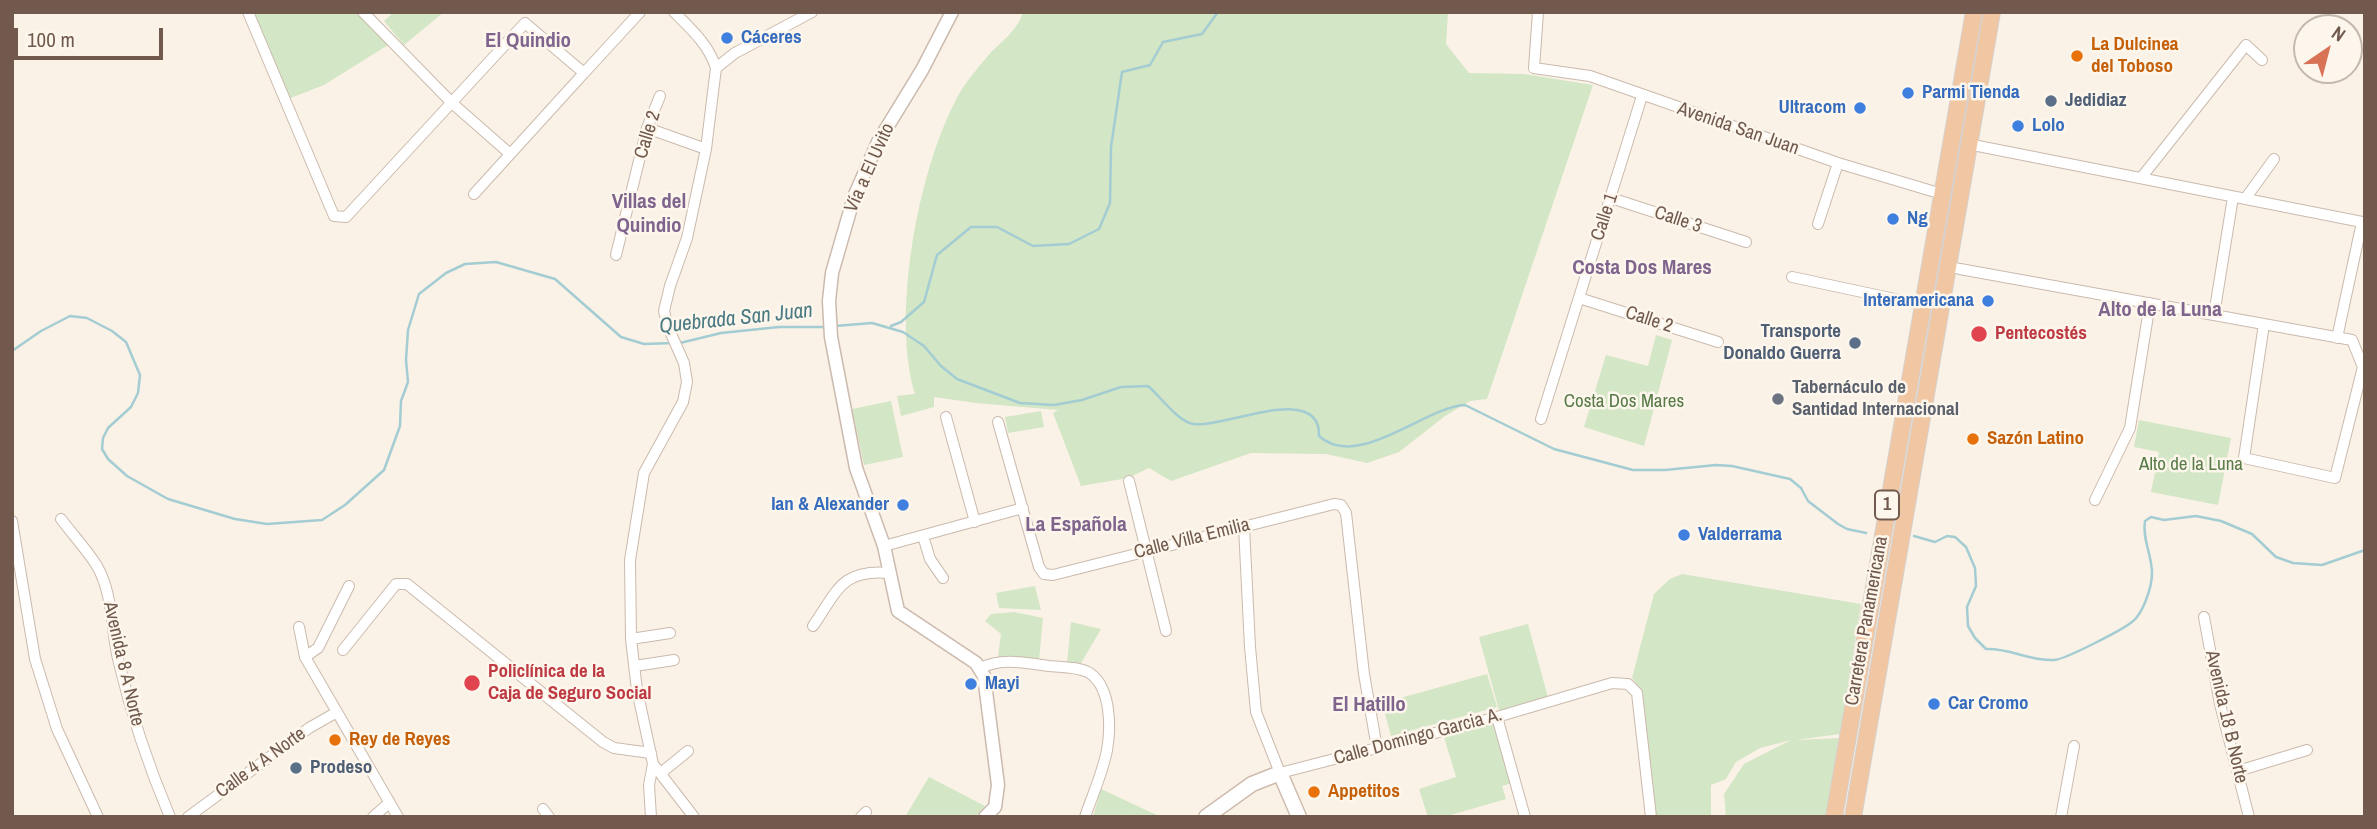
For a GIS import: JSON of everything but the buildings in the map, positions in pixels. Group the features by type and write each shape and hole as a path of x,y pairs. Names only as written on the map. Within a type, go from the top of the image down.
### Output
{"highway":[{"name":"Carretera Panamericana","path":"1834,817 1973,12"},
{"name":"Carretera Panamericana","path":"1853,817 1992,12"},
{"path":"1914,359 1927,330 1936,279 1947,267 1940,252 1941,201"}],"main road":[{"name":"Calle Domingo Garcia A.","path":"1206,817 1252,784 1280,773"},
{"path":"1280,773 1299,817"}],"street":[{"path":"248,12 334,216 346,217 525,23"},
{"path":"363,12 452,103 509,153"},
{"path":"516,12 584,74"},
{"path":"474,194 640,12"},
{"path":"651,817 649,785 652,759 631,639 630,560 644,473 682,402 687,382 684,363 664,312 687,238 706,149 716,68 713,55 674,12"},
{"path":"716,68 735,53 812,12"},
{"name":"Vía a El Uvito","path":"952,12 922,70 878,142 854,197 832,273 829,300 831,337 856,468 884,546 898,611 981,668"},
{"name":"Avenida San Juan","path":"1538,12 1534,68 1590,76 1941,201"},
{"path":"2141,178 2246,45 2262,60"},
{"name":"Calle 2","path":"616,255 648,128 660,96"},
{"name":"Calle 1","path":"1541,418 1643,96"},
{"path":"648,128 706,149"},
{"path":"1968,144 2364,223 2337,338"},
{"path":"2245,200 2274,159"},
{"path":"1818,224 1838,163"},
{"path":"2214,315 2233,197"},
{"name":"Calle 3","path":"1611,198 1746,242"},
{"path":"1947,267 2150,303 2264,324 2337,338 2352,340 2363,367 2335,478 2244,458 2264,324"},
{"path":"1791,277 1923,305"},
{"name":"Calle 2","path":"1579,298 1718,342"},
{"path":"2095,500 2130,428 2150,303"},
{"path":"946,417 975,522"},
{"path":"884,546 1023,508 998,422"},
{"path":"1129,481 1166,631"},
{"name":"Calle Villa Emilia","path":"1023,508 1039,567 1044,574 1053,575 1334,504 1341,505 1346,513 1356,614 1377,748"},
{"name":"Avenida 8 A Norte","path":"61,520 97,567 110,603 118,656 132,713 146,759 170,817"},
{"path":"12,521 35,659 57,729 98,817"},
{"path":"1244,527 1256,712 1280,773"},
{"path":"923,536 930,559 943,578"},
{"path":"813,626 844,580 871,571 890,573"},
{"path":"344,650 396,584 407,584 603,742 652,759 694,817"},
{"path":"305,657 318,648 349,586"},
{"name":"Avenida 18 B Norte","path":"2204,617 2220,704 2249,817"},
{"path":"299,627 305,657 398,817"},
{"path":"631,639 670,633"},
{"path":"635,666 674,660"},
{"path":"985,817 995,807 998,785 981,668 989,663 1020,662 1076,669 1090,673 1101,685 1107,708 1107,751 1084,817"},
{"name":"Calle Domingo Garcia A.","path":"1280,773 1497,717 1612,683 1628,684 1637,693 1651,817"},
{"name":"Calle 4 A Norte","path":"188,817 309,728 337,712"},
{"path":"1497,717 1525,817"},
{"path":"2061,817 2074,746"},
{"path":"2238,771 2306,750"},
{"path":"661,773 688,751"},
{"path":"373,817 389,803"}],"green space":[{"path":"252,12 356,12 388,45 324,85 288,99"},
{"path":"394,12 444,12 404,45 384,21"},
{"path":"1023,12 1448,12 1446,44 1469,73 1524,74 1593,85 1487,399 1470,401 1445,416 1399,452 1367,463 1326,454 1251,453 1171,481 1149,468 1128,478 1081,486 1053,413 1058,410 934,397 934,407 901,416 897,396 915,394 908,362 908,284 912,243 931,162 961,91 987,57 1012,31"},
{"name":"Costa Dos Mares","path":"1656,335 1672,340 1644,446 1584,427 1606,355 1648,366"},
{"path":"891,401 903,457 864,465 852,409"},
{"path":"1041,411 1044,427 1008,433 1005,417"},
{"name":"Alto de la Luna","path":"2139,420 2231,438 2218,505 2151,492 2159,452 2134,447"},
{"path":"1682,574 1861,604 1840,734 1795,740 1841,738 1826,817 1726,817 1724,794 1744,764 1791,740 1760,748 1736,762 1726,779 1711,785 1711,817 1656,817 1641,691 1632,678 1654,594 1670,579"},
{"name":"La Española","path":"1035,586 1041,610 999,608 996,593"},
{"path":"1014,612 1043,618 1039,660 998,657 1001,634 985,621 991,614"},
{"path":"1071,622 1101,629 1080,665 1067,664"},
{"path":"1528,624 1549,701 1500,714 1479,637"},
{"name":"El Hatillo","path":"1487,674 1497,707 1391,736 1382,703"},
{"path":"1494,722 1512,783 1502,786 1506,799 1444,817 1428,817 1419,789 1456,777 1444,737"},
{"path":"929,777 985,806 975,817 905,817"},
{"path":"1101,789 1161,817 1127,817 1125,814 1122,817 1093,817"}],"waterway":[{"path":"891,326 901,322 924,302 937,255 971,227 997,227 1033,246 1069,244 1099,229 1110,203 1111,147 1122,72 1150,65 1163,42 1202,34 1218,12"},
{"name":"Quebrada San Juan","path":"12,351 41,331 70,316 87,318 112,331 126,342 140,375 138,393 131,407 108,428 103,438 102,449 108,459 127,476 168,499 235,519 267,524 322,520 345,505 384,470 400,426 401,401 408,382 408,330 419,294 446,273 465,264 496,262 555,279 621,337 644,344 673,343"},
{"name":"Quebrada San Juan","path":"835,326 872,323 903,332 924,346 941,366 957,379 1020,403 1054,405 1082,400 1121,387 1148,386 1182,419 1194,424 1287,409 1304,412 1315,420 1319,436 1335,445 1352,446 1372,442 1449,408 1465,405 1554,449 1633,470 1716,465 1790,479 1801,488 1808,501 1838,524 1866,533"},
{"name":"Quebrada San Juan","path":"680,343 721,333 779,327 825,327"},
{"name":"Quebrada San Juan","path":"1914,536 1935,542 1947,536 1955,537 1966,547 1975,568 1976,586 1967,607 1968,626 1986,649 2004,650 2045,660 2060,659 2080,650 2132,622 2140,613 2152,579 2144,528 2145,521 2151,517 2164,520 2196,516 2221,521 2252,534 2276,557 2293,563 2322,565 2365,550"}],"place":[{"name":"Cáceres","path":"727,38"},
{"name":"La Dulcinea del Toboso","path":"2077,56"},
{"name":"Parmi Tienda","path":"1908,93"},
{"name":"Jedidiaz","path":"2051,101"},
{"name":"Ultracom","path":"1860,108"},
{"name":"Lolo","path":"2018,126"},
{"name":"Ng","path":"1893,219"},
{"name":"Interamericana","path":"1988,301"},
{"name":"Pentecostés","path":"1979,334"},
{"name":"Transporte Donaldo Guerra","path":"1855,343"},
{"name":"Tabernáculo de Santidad Internacional","path":"1778,399"},
{"name":"Sazón Latino","path":"1973,439"},
{"name":"Ian & Alexander","path":"903,505"},
{"name":"Valderrama","path":"1684,535"},
{"name":"Policlínica de la Caja de Seguro Social","path":"472,683"},
{"name":"Mayi","path":"971,684"},
{"name":"Car Cromo","path":"1934,704"},
{"name":"Rey de Reyes","path":"335,740"},
{"name":"Prodeso","path":"296,768"},
{"name":"Appetitos","path":"1314,792"}],"district":[{"name":"El Quindio","path":"528,41"},
{"name":"Villas del Quindio","path":"649,214"},
{"name":"Costa Dos Mares","path":"1642,268"},
{"name":"Alto de la Luna","path":"2160,310"},
{"name":"La Española","path":"1076,525"},
{"name":"El Hatillo","path":"1369,705"}]}
